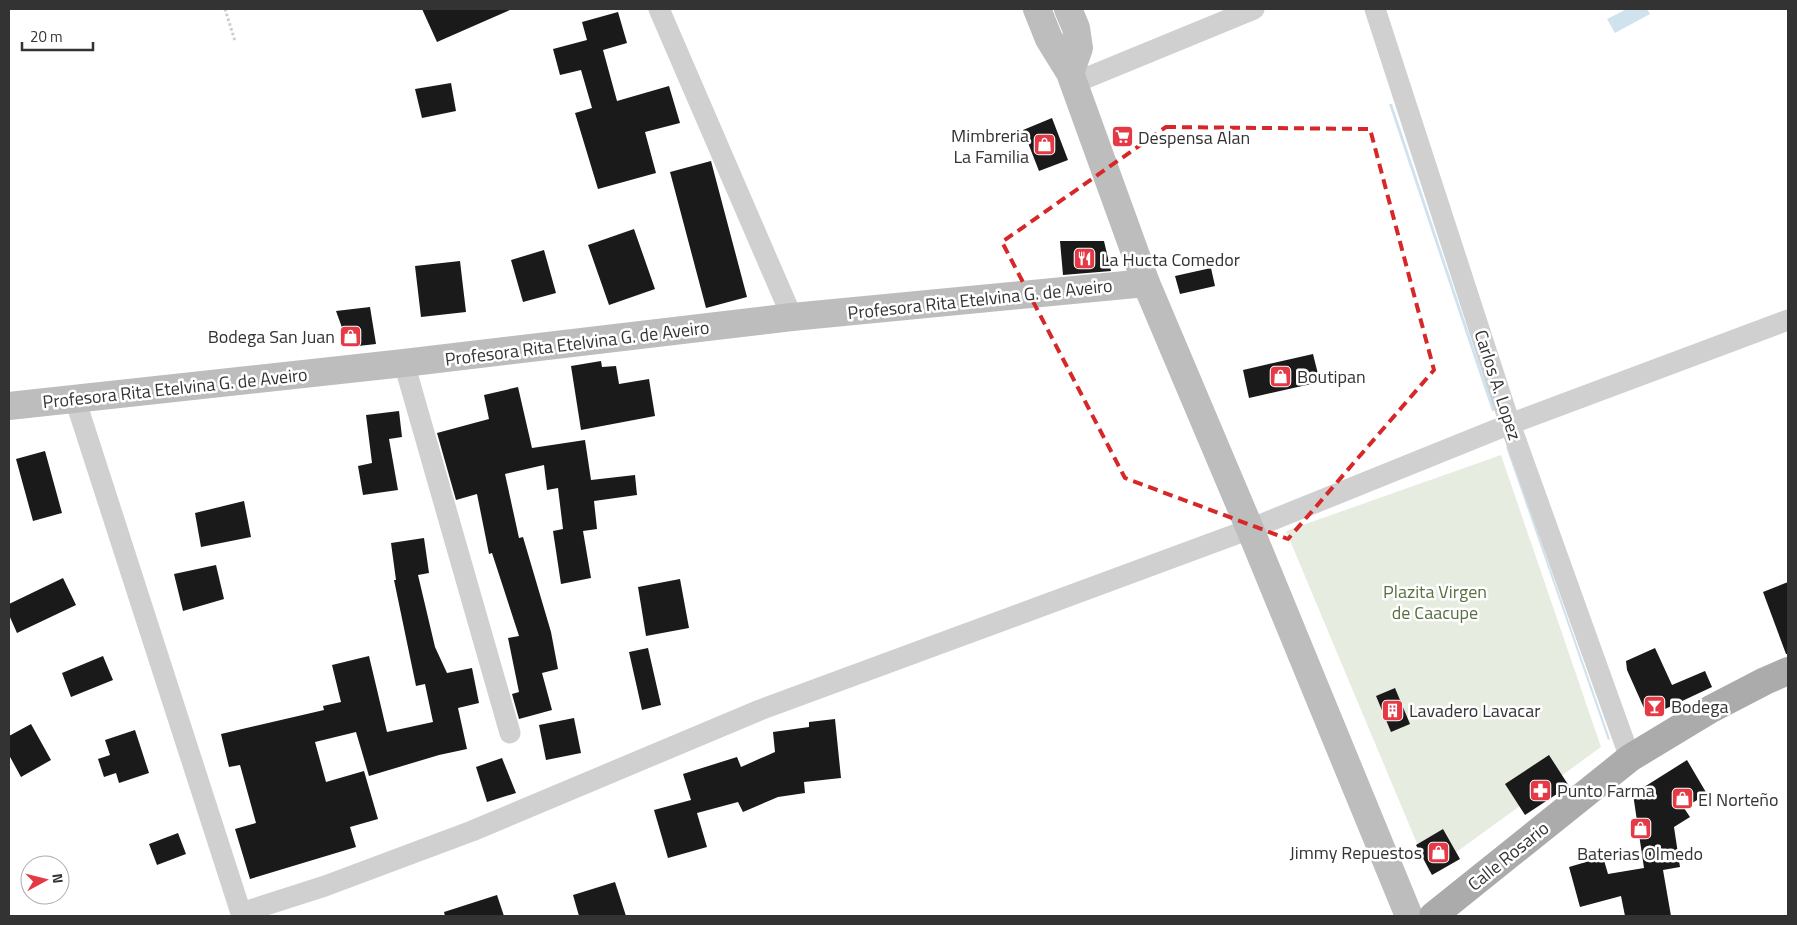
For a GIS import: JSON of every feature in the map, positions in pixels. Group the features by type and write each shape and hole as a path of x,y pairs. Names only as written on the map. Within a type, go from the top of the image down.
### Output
{"main road":[{"name":"Calle Rosario","path":"1433,916 1630,758 1711,709 1788,671"}],"street":[{"path":"659,9 792,317"},
{"path":"1037,9 1049,39 1072,78 1146,283 1410,916"},
{"path":"1068,9 1076,28 1079,48 1072,78"},
{"path":"1072,78 1254,9"},
{"name":"Carlos A. Lopez","path":"1374,9 1510,424 1630,758"},
{"name":"Profesora Rita Etelvina G. de Aveiro","path":"9,406 404,363 792,317 1146,283"},
{"path":"75,399 241,914 325,886 472,831 760,710 1250,529 1510,424 1788,320"},
{"path":"404,363 510,733"}],"path":[{"path":"225,9 235,41"}],"highlighted area":[{"path":"1166,127 1370,129 1434,370 1288,539 1125,478 1002,242"}],"green space":[{"name":"Plazita Virgen de Caacupe","path":"1501,455 1601,747 1429,872 1286,531"}],"water":[{"path":"1627,9 1647,9 1650,14 1615,33 1607,19"},
{"path":"1389,104 1392,104 1495,411 1492,411"},
{"path":"1506,447 1508,447 1610,739 1608,740"}],"building":[{"path":"422,9 512,9 437,42"},
{"path":"618,12 627,43 603,50 617,101 669,86 680,123 645,132 656,173 598,189 575,113 592,108 581,70 560,75 553,49 587,40 582,22"},
{"path":"451,83 456,111 422,118 415,89"},
{"name":"Mimbreria La Familia","path":"1052,118 1068,160 1039,171 1023,130"},
{"path":"711,161 747,297 706,308 670,172"},
{"path":"634,229 655,289 609,305 588,245"},
{"name":"La Hucta Comedor","path":"1060,241 1104,241 1111,271 1063,275"},
{"path":"544,250 556,293 523,302 511,260"},
{"path":"460,261 466,312 421,317 415,266"},
{"path":"1211,268 1215,286 1180,294 1175,276"},
{"path":"370,307 376,344 349,347 336,311"},
{"name":"Boutipan","path":"1313,354 1320,382 1249,398 1243,370"},
{"path":"601,361 602,367 616,366 619,384 649,379 655,416 581,430 571,366"},
{"path":"518,387 532,448 585,440 591,480 635,475 637,495 594,501 597,529 583,531 591,578 561,584 553,531 563,529 558,488 547,490 544,465 505,474 519,538 523,537 551,632 558,669 542,673 552,710 519,719 512,694 519,692 508,638 519,636 492,553 489,554 477,494 456,500 437,433 489,419 484,395"},
{"path":"399,411 402,437 389,439 398,490 363,495 358,466 372,463 366,415"},
{"path":"45,451 62,513 33,521 16,459"},
{"path":"244,501 251,537 201,547 195,513"},
{"path":"424,538 429,573 418,575 435,647 447,673 472,668 479,703 458,708 467,749 439,755 369,776 356,732 315,742 326,782 364,771 378,819 350,827 356,847 250,879 235,829 256,823 240,765 229,767 221,734 324,710 323,706 341,702 332,665 369,656 387,732 433,722 425,684 416,686 394,580 396,580 391,543"},
{"path":"216,565 224,599 183,611 174,574"},
{"path":"63,578 76,605 17,633 9,615 9,604"},
{"path":"680,579 689,628 646,636 638,587"},
{"path":"1788,582 1788,654 1786,654 1763,592"},
{"path":"648,648 661,705 642,710 629,652"},
{"path":"1655,648 1672,685 1705,671 1712,687 1648,717 1627,670 1626,661"},
{"path":"103,656 113,680 71,697 62,673"},
{"name":"Lavadero Lavacar","path":"1395,688 1410,724 1391,732 1376,696"},
{"path":"574,718 581,753 546,760 539,725"},
{"path":"835,719 841,778 804,782 805,793 778,797 743,812 738,802 697,813 707,847 668,858 654,810 691,800 683,774 737,757 741,767 775,752 773,732 809,727 809,722"},
{"path":"31,724 51,760 21,777 9,755 9,736"},
{"path":"135,730 149,773 119,783 116,773 104,777 98,759 110,755 105,740"},
{"path":"1549,755 1569,786 1525,815 1505,784"},
{"path":"502,758 516,793 487,802 476,767"},
{"path":"1687,760 1707,794 1684,808 1690,817 1674,827 1680,867 1663,870 1671,916 1625,916 1621,896 1580,907 1569,867 1603,857 1608,874 1644,868 1633,794"},
{"name":"Jimmy Repuestos","path":"1443,829 1460,859 1432,875 1416,845"},
{"path":"178,833 186,854 157,865 149,844"},
{"path":"615,882 626,916 579,916 573,895"},
{"path":"497,895 504,916 445,916 444,912"}],"place":[{"name":"Despensa Alan","path":"1122,137"},
{"name":"Mimbreria La Familia","path":"1045,145"},
{"name":"La Hucta Comedor","path":"1085,259"},
{"name":"Bodega San Juan","path":"351,336"},
{"name":"Boutipan","path":"1281,376"},
{"name":"Bodega","path":"1655,706"},
{"name":"Lavadero Lavacar","path":"1393,710"},
{"name":"Punto Farma","path":"1541,790"},
{"name":"El Norteño","path":"1682,799"},
{"name":"Baterias Olmedo","path":"1640,828"},
{"name":"Jimmy Repuestos","path":"1438,852"}]}
